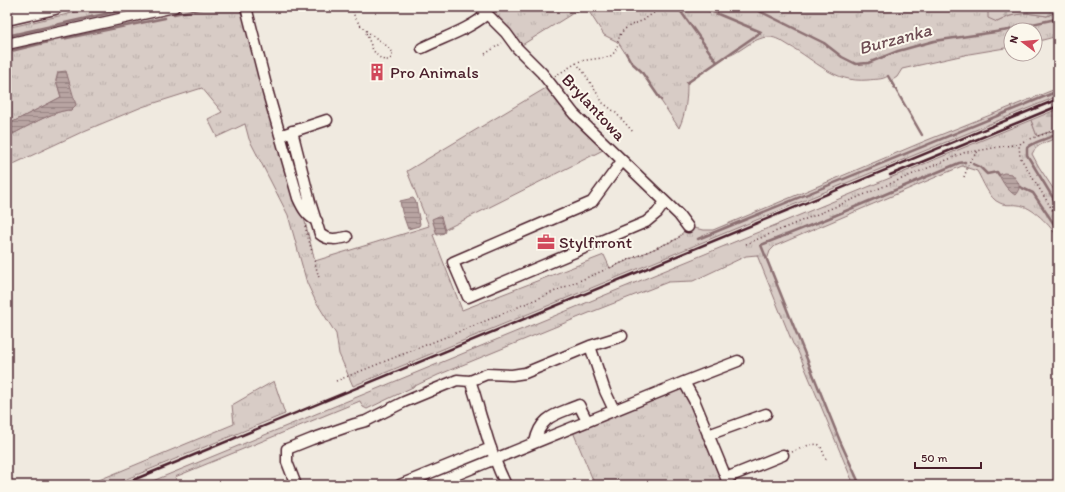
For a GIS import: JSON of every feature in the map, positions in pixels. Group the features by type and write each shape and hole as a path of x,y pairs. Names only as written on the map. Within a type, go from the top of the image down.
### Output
{"highway":[{"path":"7,18 55,7"}],"street":[{"path":"7,44 174,7"},
{"path":"246,7 280,135 301,206 308,216 317,222"},
{"path":"422,48 465,29 480,20 484,10"},
{"name":"Brylantowa","path":"484,10 548,81 574,114 679,215 688,227"},
{"path":"280,135 327,120"},
{"path":"292,131 310,202 320,234 324,237 337,239 347,237"},
{"path":"622,161 592,202 453,262 468,297 646,222 657,213 665,202"},
{"path":"296,485 287,462 287,449 319,436 366,421 404,402 458,380 470,381 487,374 512,375 525,373 590,346 622,336"},
{"path":"590,346 614,410"},
{"path":"433,485 614,410 738,361"},
{"path":"470,381 476,397 482,423 506,485"},
{"path":"684,382 694,400 727,482 783,455"},
{"path":"536,442 540,428 546,420 579,406 587,421"},
{"path":"708,435 766,414"},
{"path":"400,485 491,448"}],"path":[{"path":"352,7 354,18 358,24 389,47 393,53 391,59 384,60 376,54 371,47 366,31"},
{"path":"548,81 580,61 605,58 612,55 617,48 620,36 624,29 644,20 654,12"},
{"path":"485,54 509,37"},
{"path":"576,63 583,71 603,103 615,112 634,133"},
{"path":"746,244 966,152 1008,145 1018,145 1029,138 1058,129"},
{"path":"1018,145 1020,158 1058,219"},
{"path":"964,177 970,161 978,151"},
{"path":"305,225 319,278"},
{"path":"336,381 478,324 677,239 688,227"},
{"path":"783,455 809,445 818,444 821,447 827,462"}],"green space":[{"path":"98,7 255,7 247,8 315,261 429,226 407,171 551,85 609,147 444,230 441,217 433,219 437,233 433,235 462,310 604,255 610,268 677,239 688,227 713,230 925,141 1058,88 1058,96 353,386 339,354 336,334 315,300 307,283 288,215 249,139 245,124 217,137 208,119 222,112 202,88 142,107 84,131 7,167 7,137 47,116 71,110 56,80 61,97 7,125 7,28"},
{"path":"480,7 583,7 517,48"},
{"path":"586,7 991,7 988,10 997,22 1010,16 1026,13 1047,16 1058,11 1058,36 1043,40 1043,22 1003,22 1003,48 969,54 902,69 897,77 891,81 888,76 881,79 868,80 845,78 826,70 779,40 772,37 763,38 736,53 725,57 687,83 686,106 679,128 641,71 631,62 618,42 604,35"},
{"path":"991,7 1058,7 1058,11 1047,16 1026,13 1010,16 997,22 988,18 988,10"},
{"path":"1058,109 1058,129 1037,136 1031,120"},
{"path":"1031,120 1037,136 1058,129 1058,138 1040,145 1032,154 1058,196 1058,238 1041,217 1029,209 1018,205 1002,204 996,201 989,194 977,171 962,166 775,246 770,251 767,260 840,441 860,485 854,485 797,349 793,344 757,255 746,256 693,281 668,282 589,313 438,375 367,409 363,407 360,401 175,477 178,485 143,485"},
{"path":"274,381 285,414 112,485 87,485 234,424 232,405"},
{"path":"684,382 729,485 595,485 571,427"}],"shaded area":[{"path":"66,71 76,105 71,110 47,116 7,137 7,125 61,97 56,80 58,72"},
{"path":"1004,173 1012,174 1019,184 1019,189 1015,195 1006,186 999,175"},
{"path":"413,198 416,202 420,224 419,226 408,229 400,201"},
{"path":"439,216 441,217 445,231 444,233 437,235 432,219"}],"waterway":[{"path":"174,14 207,7"},
{"path":"701,7 761,32"},
{"name":"Burzanka","path":"751,7 824,43 842,57 856,64 868,63 898,51 934,41 1009,30 1058,18"},
{"path":"679,9 717,62"},
{"path":"7,36 118,11"},
{"path":"62,39 165,18"},
{"path":"687,83 761,32"},
{"path":"7,52 52,41"},
{"path":"626,53 631,62 641,71 661,100"},
{"path":"888,76 922,135"},
{"path":"698,239 1058,91"},
{"path":"1058,134 1037,142 1027,148 1027,155 1058,206"},
{"path":"860,485 840,441 761,245 959,163 965,162"},
{"path":"973,164 980,167 987,174 997,172 999,175"},
{"path":"1020,187 1033,193 1058,230"}],"railway":[{"path":"121,485 1058,99"},
{"path":"890,175 1058,106"}],"place":[{"name":"Pro Animals","path":"377,72"},
{"name":"Stylfrront","path":"546,242"}]}
